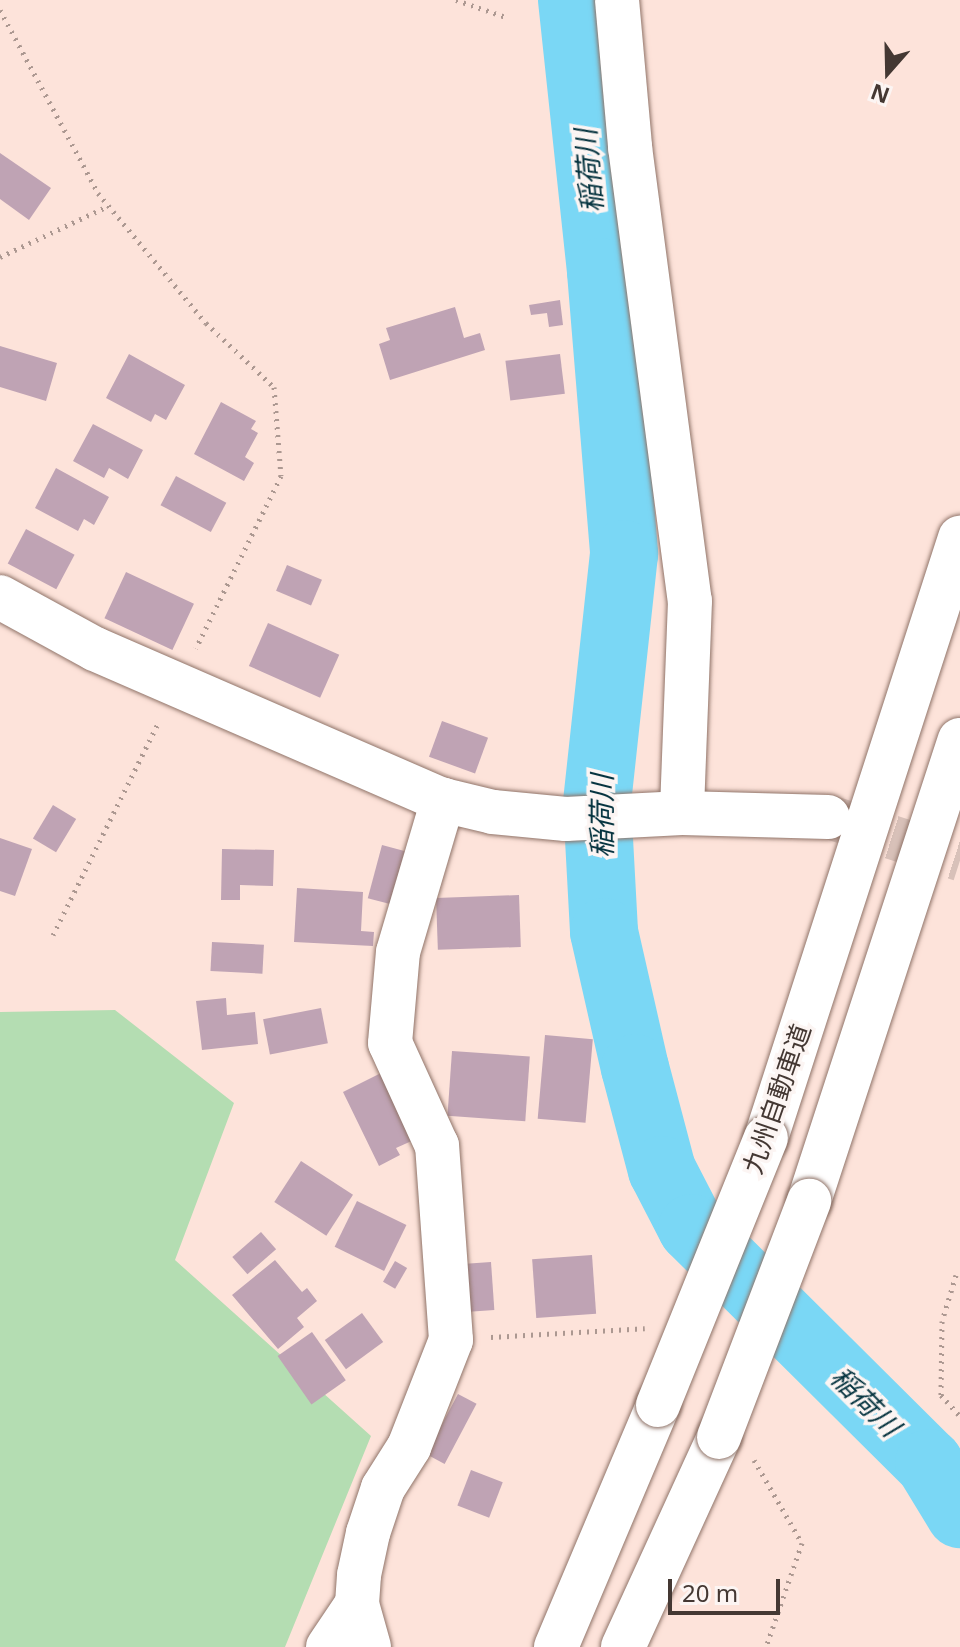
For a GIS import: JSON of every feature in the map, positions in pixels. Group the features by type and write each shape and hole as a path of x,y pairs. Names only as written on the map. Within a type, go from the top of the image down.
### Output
{"main road":[{"path":"617,0 630,147 690,601 682,813"},
{"name":"九州自動車道","path":"556,1647 766,1138 960,538"},
{"path":"0,597 95,649 443,800 493,812 566,819 682,813 828,817"},
{"path":"623,1647 719,1437 809,1201 960,740"},
{"path":"369,1647 357,1604 359,1575 383,1488 409,1447 451,1340 437,1146 390,1043 398,952 443,800"},
{"path":"328,1647 357,1604"}],"path":[{"path":"456,0 506,17"},
{"path":"0,10 98,193 206,323 274,387 281,476 53,935"},
{"path":"0,257 108,206"},
{"path":"956,1275 942,1321 941,1395 960,1416"}],"green space":[{"path":"115,1010 234,1103 175,1260 371,1436 285,1647 0,1647 0,1012"}],"building":[{"path":"0,153 51,188 29,220 0,199"},
{"path":"560,300 563,325 549,327 547,313 531,315 529,305"},
{"path":"455,307 464,338 480,333 485,350 390,380 379,344 390,340 386,328"},
{"path":"0,346 57,363 46,401 0,387"},
{"path":"129,354 185,385 166,420 155,414 151,422 106,398"},
{"path":"560,354 565,394 510,400 505,361"},
{"path":"221,402 256,421 251,429 258,433 245,457 254,463 244,481 194,454"},
{"path":"93,424 143,450 128,479 109,468 104,478 73,461"},
{"path":"56,468 109,497 94,525 84,519 78,531 35,508"},
{"path":"176,476 226,503 211,532 161,505"},
{"path":"26,529 75,555 56,589 8,563"},
{"path":"287,565 322,580 311,606 276,591"},
{"path":"126,572 194,604 172,650 104,618"},
{"path":"268,623 339,655 320,698 249,666"},
{"path":"442,721 488,738 475,773 429,757"},
{"path":"53,805 76,819 56,852 33,838"},
{"path":"0,838 32,849 15,896 0,891"},
{"path":"382,845 409,852 395,905 368,898"},
{"path":"222,849 274,850 273,886 240,885 240,900 221,900"},
{"path":"297,888 363,892 361,931 374,932 373,946 294,942"},
{"path":"519,895 521,947 438,950 436,898"},
{"path":"212,942 264,945 262,974 210,971"},
{"path":"226,998 227,1015 255,1012 258,1044 202,1050 196,1001"},
{"path":"321,1008 328,1043 270,1055 263,1019"},
{"path":"545,1035 593,1039 585,1123 538,1119"},
{"path":"452,1051 530,1056 525,1121 447,1116"},
{"path":"383,1072 416,1139 396,1148 400,1155 379,1166 343,1092"},
{"path":"301,1161 353,1195 326,1236 274,1202"},
{"path":"357,1201 406,1225 384,1271 335,1247"},
{"path":"261,1232 276,1249 247,1274 232,1257"},
{"path":"592,1255 596,1314 536,1318 532,1259"},
{"path":"275,1260 302,1292 307,1288 317,1301 297,1318 304,1327 278,1349 232,1295"},
{"path":"395,1261 407,1268 395,1289 383,1282"},
{"path":"491,1262 494,1310 469,1312 466,1264"},
{"path":"362,1313 383,1342 346,1369 325,1340"},
{"path":"312,1332 346,1380 311,1404 278,1356"},
{"path":"458,1394 477,1404 445,1464 426,1454"},
{"path":"471,1470 503,1482 489,1518 457,1505"}],"waterway":[{"name":"稲荷川","path":"572,0 601,272 624,554 597,802 604,932 635,1068 662,1170 692,1228 929,1463 960,1514"}],"tunnel":[{"path":"829,817 960,859"}]}
